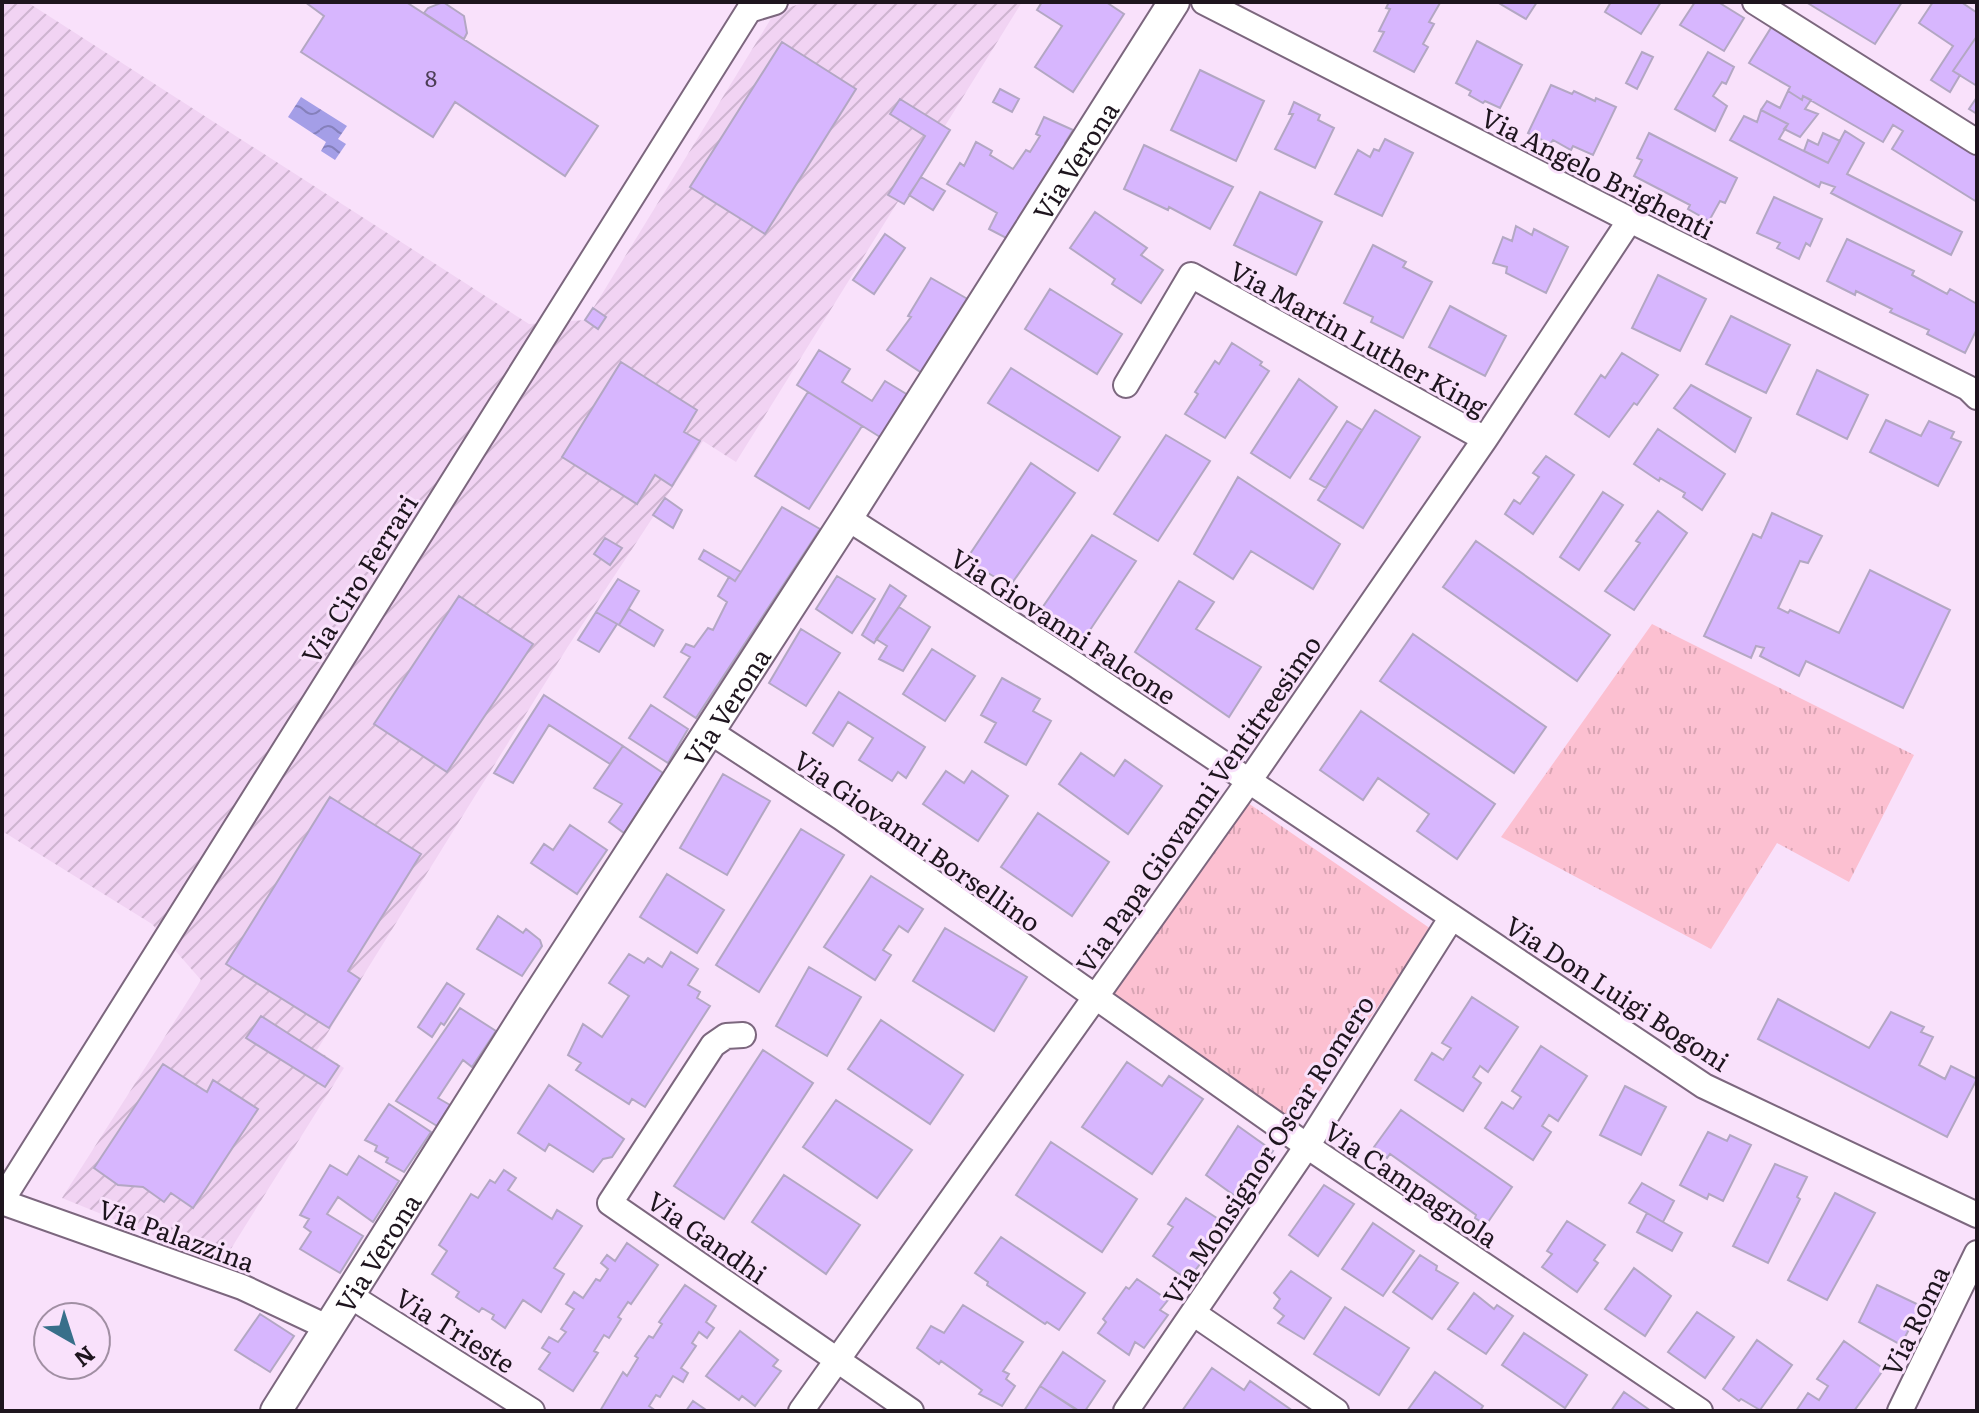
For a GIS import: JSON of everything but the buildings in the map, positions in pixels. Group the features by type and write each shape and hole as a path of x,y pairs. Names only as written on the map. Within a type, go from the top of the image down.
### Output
{"street":[{"name":"Via Ciro Ferrari","path":"2,1201 749,10 775,2"},
{"name":"Via Verona","path":"276,1411 1174,2"},
{"name":"Via Angelo Brighenti","path":"1204,2 1630,220 1974,391"},
{"path":"1755,2 1977,142"},
{"name":"Via Papa Giovanni Ventitreesimo","path":"801,1411 1249,781 1485,439 1630,220"},
{"name":"Via Martin Luther King","path":"1126,385 1191,275 1485,439"},
{"name":"Via Giovanni Falcone","path":"847,518 1249,781"},
{"name":"Via Giovanni Borsellino","path":"709,731 842,818 1094,998"},
{"name":"Via Don Luigi Bogoni","path":"1249,781 1704,1086 1977,1215"},
{"name":"Via Monsignor Oscar Romero","path":"1126,1411 1307,1146 1452,917"},
{"name":"Via Campagnola","path":"1094,998 1700,1411"},
{"name":"Via Gandhi","path":"743,1035 726,1036 713,1045 610,1203 837,1360"},
{"name":"Via Palazzina","path":"2,1201 242,1287 329,1328"},
{"name":"Via Roma","path":"1903,1410 1977,1253"},
{"name":"Via Trieste","path":"349,1295 532,1411"},
{"path":"1193,1313 1336,1411"},
{"path":"837,1360 911,1411"}],"shaded area":[{"path":"2,2 27,2 529,324 586,320 775,12 806,2 1022,2 736,462 703,441 567,648 317,1050 344,1068 222,1263 62,1198 201,980 152,924 2,831"}],"green space":[{"path":"1652,624 1914,755 1849,882 1777,843 1711,949 1501,837"},
{"path":"1248,803 1431,929 1297,1125 1112,997"}],"water":[{"path":"301,97 347,126 338,139 346,144 335,160 321,151 326,142 288,117"}]}
